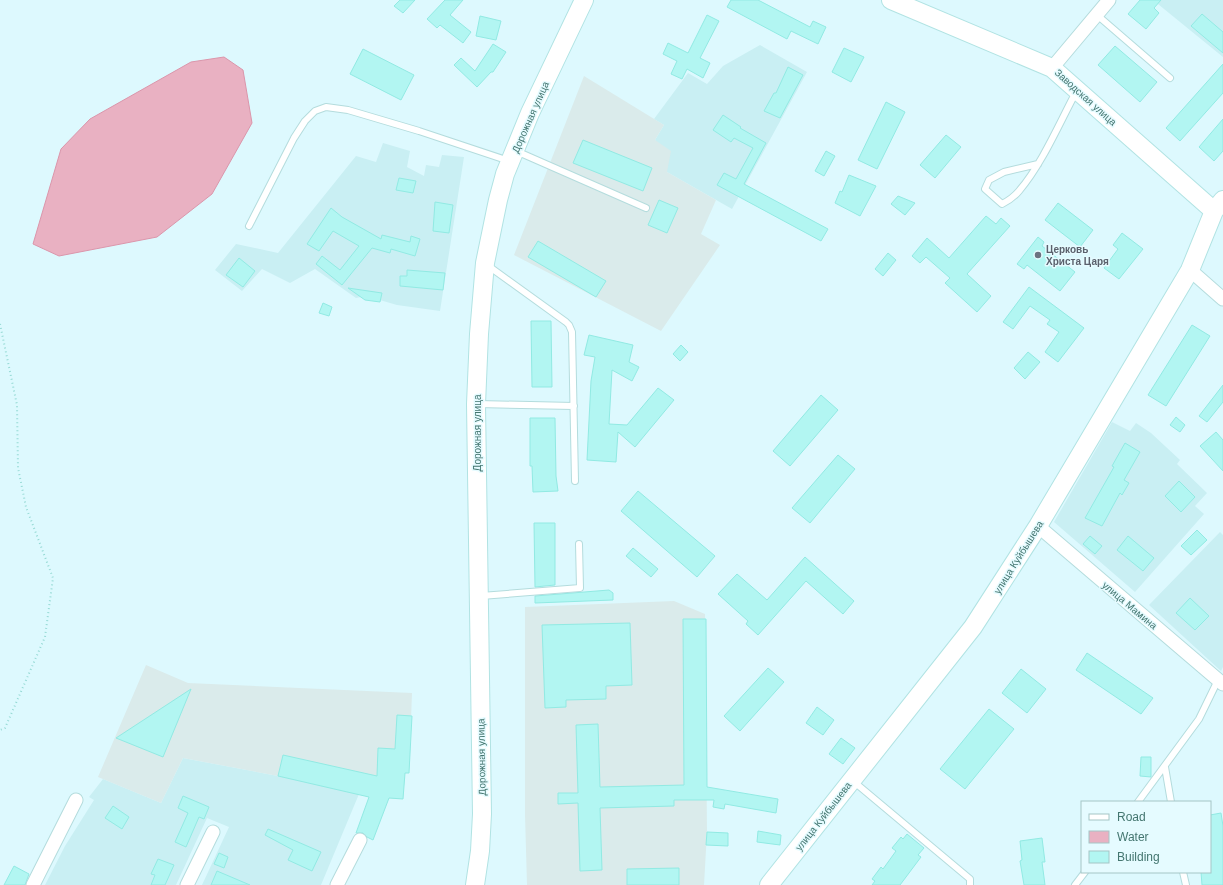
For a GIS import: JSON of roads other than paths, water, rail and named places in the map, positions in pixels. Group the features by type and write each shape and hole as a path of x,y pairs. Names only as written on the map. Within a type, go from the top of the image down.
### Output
{"street":[{"name":"Дорожная улица","path":"475,885 480,850 482,814 476,404 479,327 485,263 498,200 513,156 530,113 584,0"},
{"name":"Заводская улица","path":"891,0 1052,68 1219,206"},
{"path":"1052,68 1109,0"},
{"name":"улица Куйбышева","path":"768,885 973,627 1038,526 1190,270 1219,206"},
{"path":"1190,270 1223,299"},
{"name":"улица Мамина","path":"1038,526 1221,682"},
{"path":"33,885 76,800"},
{"path":"187,885 213,832"},
{"path":"337,885 360,840"}],"lane":[{"path":"1096,14 1170,78"},
{"path":"1038,164 1004,172 989,180 985,189 1002,204 1019,192 1038,164 1077,89"},
{"path":"249,226 294,138 305,121 315,111 326,107 348,110 513,156 646,208"},
{"path":"485,263 569,325 572,332 575,481"},
{"path":"476,404 574,406"},
{"path":"480,596 580,588 580,544"},
{"path":"1139,801 1165,767 1199,718 1221,682"},
{"path":"1165,767 1171,801"},
{"path":"852,780 970,879 970,885"},
{"path":"1075,885 1084,873"},
{"path":"1183,873 1186,885"}],"water":[{"path":"224,57 243,70 252,123 212,194 157,237 59,256 33,244 61,149 90,119 191,62"}],"place":[{"name":"Церковь Христа Царя","path":"1038,255"}]}
